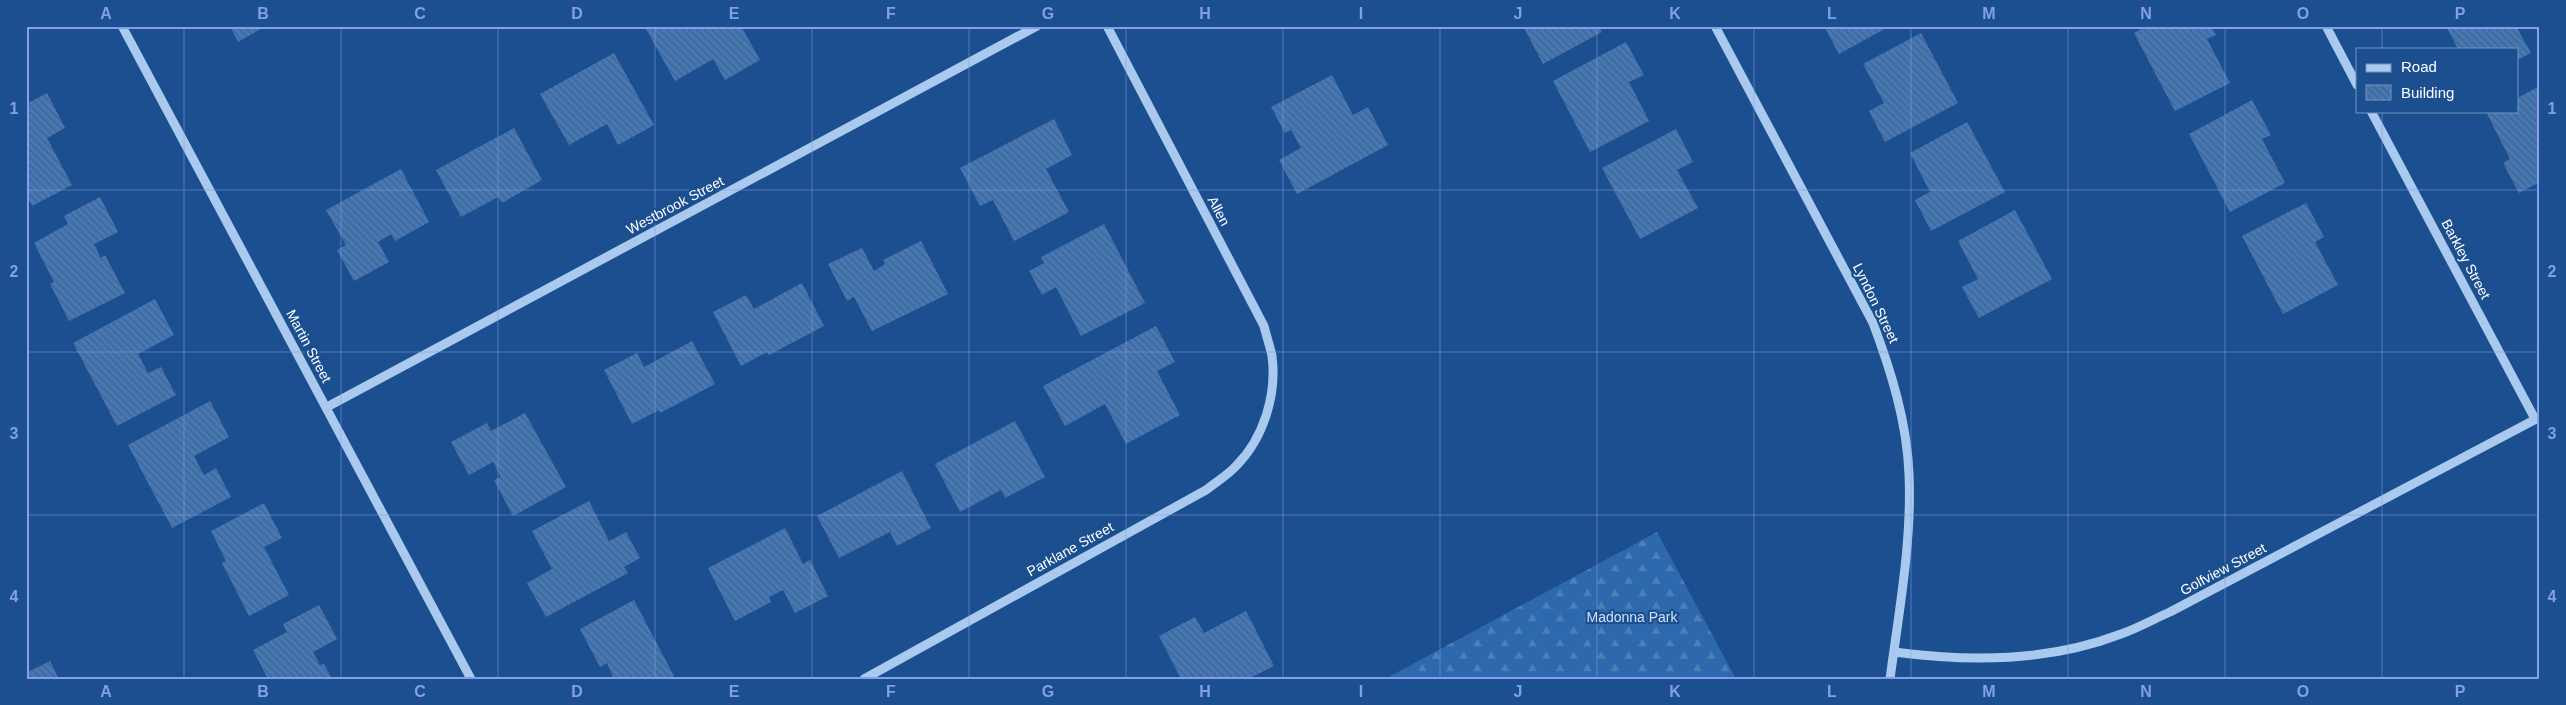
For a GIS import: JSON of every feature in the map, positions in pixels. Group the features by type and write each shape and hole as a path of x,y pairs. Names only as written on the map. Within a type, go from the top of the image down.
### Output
{"street":[{"name":"Martin Street","path":"122,26 471,679"},
{"name":"Westbrook Street","path":"327,408 1037,26"},
{"name":"Allen","path":"1107,26 1264,326 1272,363 1272,385 1266,417"},
{"name":"Lyndon Street","path":"1715,26 1873,323 1888,362 1899,403 1909,473 1909,525 1890,679"},
{"path":"2326,26 2356,83"},
{"name":"Barkley Street","path":"2372,112 2538,418"},
{"name":"Parklane Street","path":"864,679 1206,490 1236,466 1254,442 1266,417"},
{"name":"Golfview Street","path":"1894,652 1945,659 2015,658 2068,650 2121,634 2170,612 2538,418"}],"green space":[{"name":"Madonna Park","path":"1657,532 1736,679 1385,679"}],"building":[{"path":"230,26 266,26 238,42"},
{"path":"652,26 741,26 760,60 725,80 713,59 675,81 646,29"},
{"path":"1523,26 1598,26 1602,32 1543,64"},
{"path":"1824,26 1890,26 1839,54"},
{"path":"2147,26 2211,26 2216,35 2207,39 2230,83 2175,111 2134,33"},
{"path":"2446,26 2516,26 2531,53 2518,60 2518,48 2457,48"},
{"path":"1921,33 1958,103 1885,142 1869,111 1884,103 1863,64"},
{"path":"1626,42 1644,75 1629,82 1649,121 1590,152 1553,81"},
{"path":"614,53 654,125 618,145 607,124 569,145 540,94"},
{"path":"1332,75 1353,115 1368,107 1388,145 1297,194 1279,160 1301,148 1291,130 1285,133 1271,107"},
{"path":"2540,86 2540,182 2519,193 2503,163 2510,159 2487,114 2490,112 2518,112 2518,97"},
{"path":"47,93 65,128 47,138 72,185 32,206 26,195 26,104"},
{"path":"2252,100 2271,135 2262,139 2285,183 2230,212 2189,134"},
{"path":"1054,119 1072,155 1046,169 1069,212 1014,241 993,200 980,206 960,168"},
{"path":"1967,122 2005,192 1931,231 1915,200 1930,192 1910,153"},
{"path":"514,128 542,180 502,203 498,197 461,217 436,170"},
{"path":"1676,129 1693,162 1677,170 1698,208 1640,239 1602,168"},
{"path":"401,169 429,222 395,241 391,234 378,242 389,262 354,281 337,250 346,245 326,210"},
{"path":"100,197 118,232 94,244 101,258 105,255 125,293 69,321 50,284 54,282 34,243 68,224 64,216"},
{"path":"2306,203 2324,237 2315,242 2338,285 2283,314 2242,236"},
{"path":"2015,210 2052,279 1979,318 1962,287 1978,279 1958,241"},
{"path":"1104,224 1145,303 1081,336 1056,287 1042,295 1029,271 1044,263 1041,257"},
{"path":"921,241 948,294 872,331 854,297 847,301 828,264 862,248 874,271 885,264 883,260"},
{"path":"802,283 824,326 769,355 767,352 741,366 713,312 746,295 754,309"},
{"path":"155,299 174,335 138,354 148,373 161,367 176,395 117,426 73,343"},
{"path":"1156,326 1175,362 1157,371 1180,415 1126,444 1105,404 1065,426 1043,386"},
{"path":"692,341 715,384 660,413 659,410 632,424 604,370 637,353 644,367"},
{"path":"210,401 229,437 194,456 204,475 216,468 231,497 172,528 128,445"},
{"path":"525,413 566,487 513,516 494,480 501,477 493,462 469,475 451,442 487,423 491,431"},
{"path":"1015,421 1045,477 1005,498 1001,490 960,512 935,464"},
{"path":"902,471 931,528 897,546 890,532 839,558 817,516"},
{"path":"589,501 609,541 626,532 640,558 624,567 628,573 546,617 527,583 552,569 532,531"},
{"path":"264,503 282,538 264,547 289,595 249,616 222,563 226,561 211,531"},
{"path":"785,528 803,564 810,560 828,596 795,613 783,590 769,597 771,602 735,621 708,568"},
{"path":"634,600 674,676 670,679 609,679 613,677 607,663 600,667 580,629"},
{"path":"319,605 337,639 313,652 320,665 324,664 332,679 268,679 253,650 287,632 283,624"},
{"path":"1246,611 1274,666 1248,679 1181,679 1159,636 1195,617 1204,633"},
{"path":"50,661 59,679 26,679 26,673"}]}
